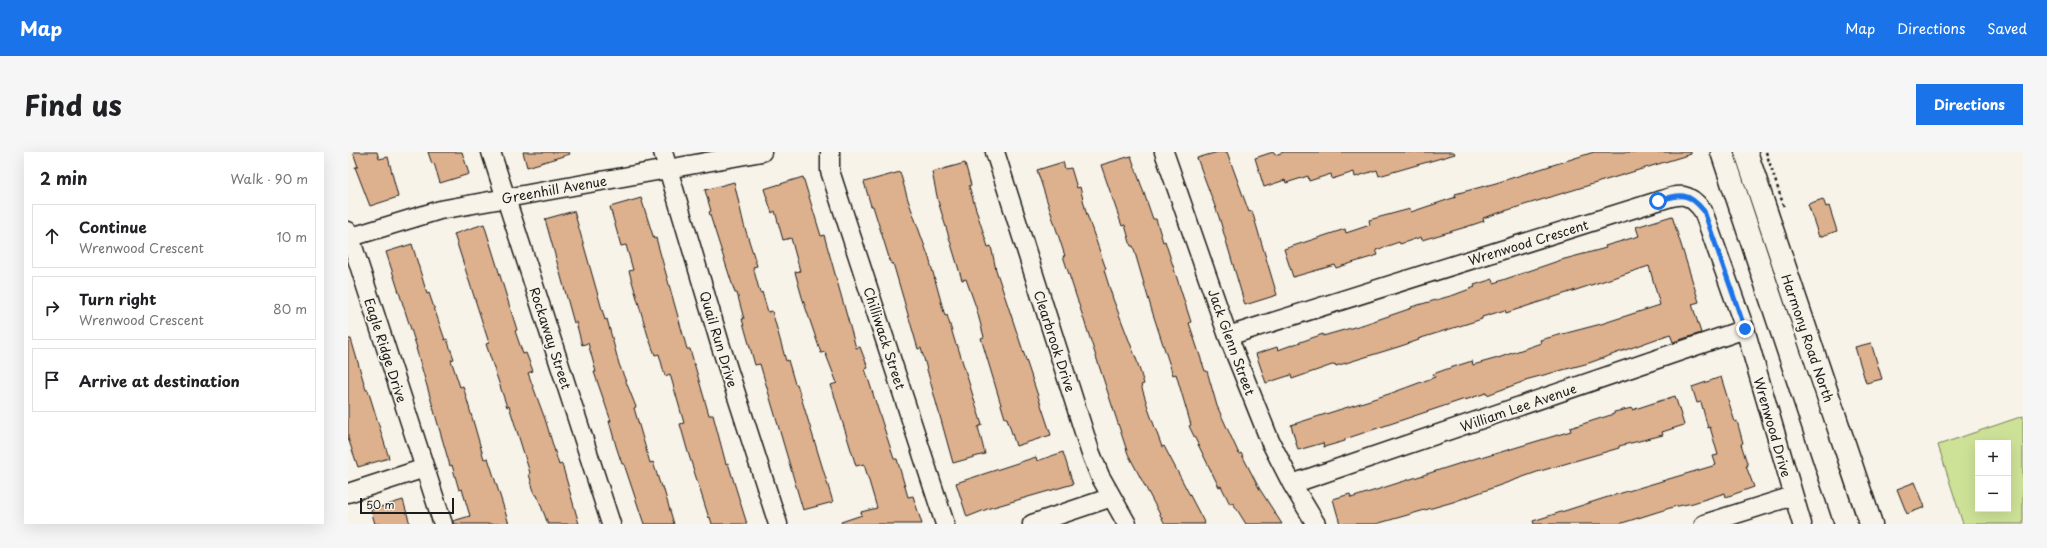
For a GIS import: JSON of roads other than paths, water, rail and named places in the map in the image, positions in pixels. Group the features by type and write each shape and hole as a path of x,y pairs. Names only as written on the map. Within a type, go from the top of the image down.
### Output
{"main road":[{"name":"Harmony Road North","path":"1722,152 1846,524"},
{"name":"Harmony Road North","path":"1746,152 1871,524"}],"street":[{"name":"Rockaway Street","path":"491,152 611,524"},
{"name":"Greenhill Avenue","path":"349,235 440,210 506,198 665,160 762,152"},
{"name":"Chilliwack Street","path":"830,152 830,171 945,524"},
{"name":"Clearbrook Drive","path":"996,152 1090,450 1100,476 1127,524"},
{"name":"Jack Glenn Street","path":"1164,152 1228,336 1270,441 1292,484 1316,524"},
{"name":"Quail Run Drive","path":"665,160 720,347 778,524"},
{"name":"Wrenwood Crescent","path":"1228,336 1680,195 1694,199 1704,211 1745,329"},
{"name":"Eagle Ridge Drive","path":"349,235 443,524"},
{"name":"William Lee Avenue","path":"1292,484 1745,329"},
{"name":"Wrenwood Drive","path":"1745,329 1802,524"},
{"path":"348,493 425,468"},
{"path":"1704,524 1793,496"},
{"path":"1032,524 1112,497"}]}
